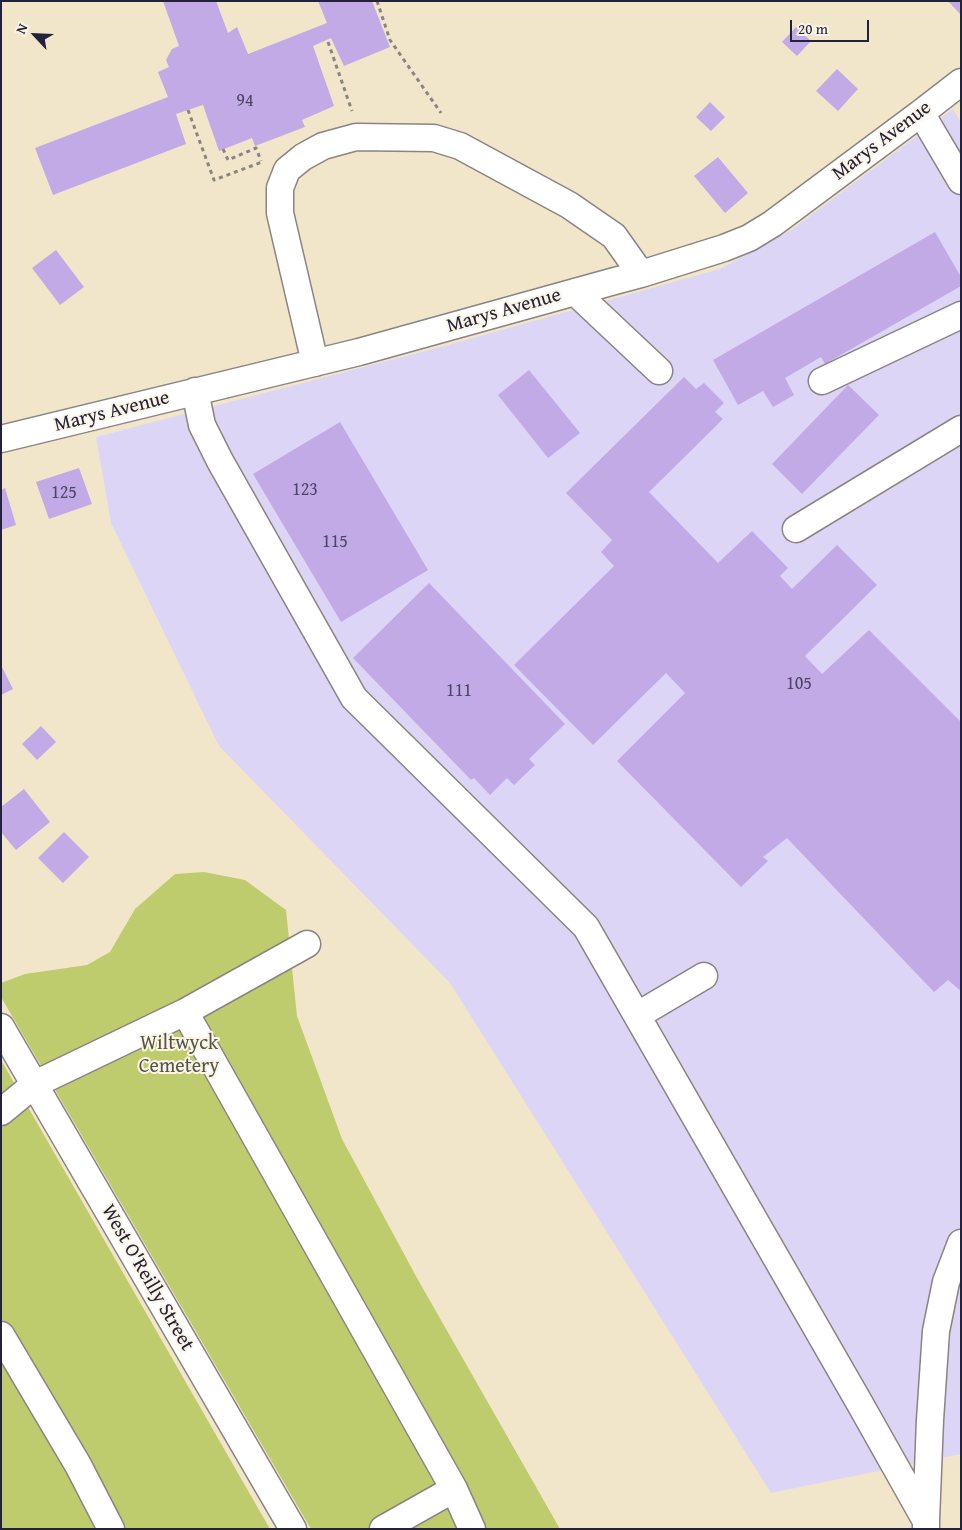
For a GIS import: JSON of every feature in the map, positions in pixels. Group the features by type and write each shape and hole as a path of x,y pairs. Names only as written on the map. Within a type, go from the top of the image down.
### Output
{"street":[{"name":"Marys Avenue","path":"1,439 368,349 641,274 724,248 749,238 784,215 961,82"},
{"path":"921,113 961,181"},
{"path":"315,363 280,213 280,188 287,170 303,157 323,146 356,137 434,138 460,146 570,205 614,236 641,274"},
{"path":"575,292 659,371"},
{"path":"822,381 961,315"},
{"path":"195,391 202,425 220,461 354,698 586,927 638,1015 926,1525"},
{"path":"796,529 961,429"},
{"path":"1,1112 35,1084 185,1012 307,944"},
{"path":"638,1015 704,976"},
{"path":"185,1012 454,1489 472,1529"},
{"name":"West O'Reilly Street","path":"1,1027 293,1529"},
{"path":"926,1525 936,1331 946,1282 961,1243"},
{"path":"1,1335 78,1465 111,1529"},
{"path":"383,1529 454,1489"}],"path":[{"path":"377,1 390,40 445,118"},
{"path":"328,42 355,118"},
{"path":"188,110 214,180 260,161 256,148 228,160 223,149"}],"shaded area":[{"path":"953,109 961,123 961,1454 771,1493 450,983 219,746 111,523 96,437 448,345 720,269 791,230"}],"green space":[{"name":"Wiltwyck Cemetery","path":"204,872 245,880 286,910 297,1016 342,1139 417,1278 560,1529 311,1529 1,997 1,983 25,974 87,965 110,952 135,909 175,874"},
{"path":"1,1060 270,1529 1,1529"}],"building":[{"path":"163,1 216,1 228,33 237,27 248,54 327,23 318,1 372,1 390,47 344,66 331,38 313,46 334,106 302,120 305,127 255,146 252,138 219,151 203,105 176,114 186,144 53,195 35,148 168,97 158,72 169,67 166,60 172,49 179,46"},
{"path":"948,1 961,1 961,15"},
{"path":"796,27 811,41 797,56 782,42"},
{"path":"837,69 858,89 838,111 816,91"},
{"path":"710,102 725,117 711,131 696,117"},
{"path":"718,157 748,193 725,213 694,176"},
{"path":"935,232 961,277 961,286 825,364 821,357 785,378 794,395 773,407 763,391 738,405 713,360"},
{"path":"56,250 84,287 60,305 32,268"},
{"path":"529,370 580,433 548,458 498,395"},
{"path":"684,377 696,389 704,383 724,403 715,412 723,419 649,492 718,563 752,531 788,568 780,576 792,589 837,545 877,585 805,656 822,674 869,630 961,722 961,991 948,980 934,992 787,838 763,857 768,861 741,887 617,761 685,693 666,673 593,745 514,665 614,566 601,552 612,540 566,493"},
{"path":"848,385 879,415 802,494 772,464"},
{"path":"340,422 428,570 341,622 253,474"},
{"path":"79,468 92,504 49,519 36,482"},
{"path":"5,488 16,525 1,530 1,490"},
{"path":"429,583 565,724 529,759 535,765 514,785 507,778 490,795 474,778 471,780 353,658"},
{"path":"1,665 13,689 1,695"},
{"path":"41,726 56,742 37,760 22,744"},
{"path":"24,789 50,822 16,850 1,832 1,807"},
{"path":"64,832 89,857 63,883 38,858"}]}
